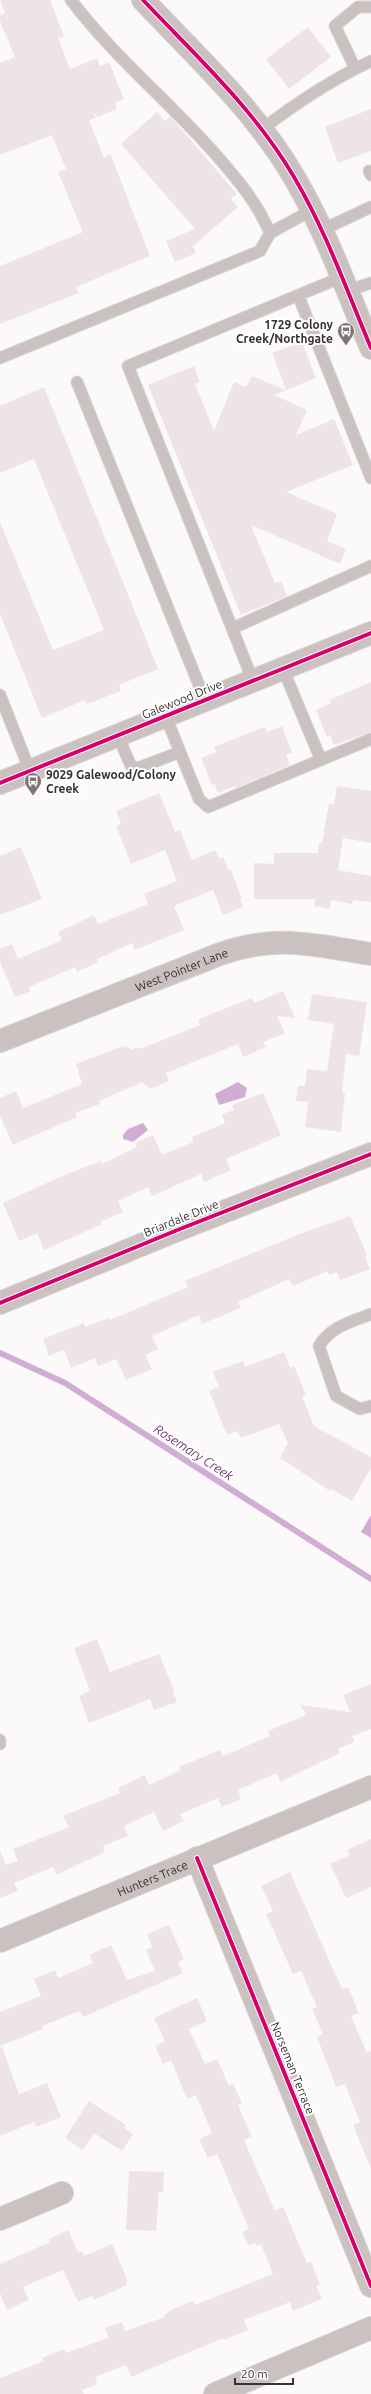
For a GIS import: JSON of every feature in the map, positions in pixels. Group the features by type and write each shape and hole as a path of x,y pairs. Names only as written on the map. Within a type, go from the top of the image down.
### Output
{"street":[{"path":"143,0 216,77 261,130 294,176 322,230 371,348"},
{"name":"Galewood Drive","path":"0,784 371,633"},
{"name":"West Pointer Lane","path":"0,1042 220,954 248,946 290,942 371,954"},
{"name":"Briardale Drive","path":"2,1297 371,1154"},
{"name":"Hunters Trace","path":"0,1941 371,1787"},
{"name":"Norseman Terrace","path":"197,1858 371,2286"},
{"path":"0,2219 62,2193"},
{"path":"215,2394 260,2385 371,2328"}],"lane":[{"path":"71,0 114,50 184,118 239,182 262,213 270,233"},
{"path":"355,68 335,26 358,7 371,7"},
{"path":"261,130 293,105 355,68 371,61"},
{"path":"322,230 371,207"},
{"path":"0,358 260,252 270,233 312,210"},
{"path":"253,681 128,366 298,295 344,284 371,283"},
{"path":"298,295 371,478"},
{"path":"77,382 205,700"},
{"path":"233,628 371,566"},
{"path":"283,668 321,760"},
{"path":"0,695 30,771"},
{"path":"166,717 199,799 208,807 371,739"},
{"path":"118,736 131,766 138,768 180,752"},
{"path":"371,1314 334,1330 325,1336 319,1346 336,1396 360,1409 371,1406"}],"shaded area":[{"path":"238,1082 247,1088 245,1097 219,1105 215,1094"},
{"path":"143,1123 148,1130 133,1142 123,1139 123,1135 128,1129"},
{"path":"371,1515 371,1538 361,1532"}],"building":[{"path":"0,0 50,0 64,36 58,38 70,69 97,58 100,66 109,62 124,99 115,103 117,109 98,117 93,112 96,118 89,120 104,158 110,153 150,256 76,287 79,293 0,324 0,266 83,232 58,172 66,169 52,135 0,155 0,63 15,57 0,21 0,15 5,13"},
{"path":"308,27 331,57 289,89 266,59"},
{"path":"371,109 371,151 338,163 325,127"},
{"path":"157,112 165,121 170,116 237,194 231,199 238,207 193,246 196,253 175,262 166,241 195,229 121,144"},
{"path":"302,342 316,378 286,390 272,353"},
{"path":"194,366 200,382 195,384 214,431 234,382 246,387 252,376 286,390 274,395 307,410 296,435 334,419 353,465 286,492 337,514 327,541 346,549 340,564 251,525 275,583 281,581 287,596 241,615 148,385"},
{"path":"44,387 158,669 119,685 121,691 87,704 85,700 42,718 0,614 0,522 53,650 104,630 34,459 0,473 0,406"},
{"path":"371,682 371,732 334,745 330,735 327,737 316,710 331,703 329,700"},
{"path":"282,726 292,753 286,755 290,765 236,788 235,786 218,793 215,784 212,785 201,758 216,752 214,747 246,734 265,727 267,732"},
{"path":"337,786 371,791 371,843 343,838 338,870 371,876 371,902 353,900 352,904 331,900 330,909 314,906 315,899 254,899 254,863 274,864 274,853 318,853 319,843 322,843 329,803 334,804"},
{"path":"159,793 175,832 180,830 192,860 215,850 219,859 223,857 229,871 231,870 242,899 240,899 243,907 223,915 213,890 174,906 184,930 135,950 132,943 97,959 98,962 77,972 75,967 29,987 31,991 15,997 0,962 0,949 12,944 18,959 62,940 58,932 94,915 98,924 148,904 144,894 177,881 165,850 131,864 116,826 121,823 116,811"},
{"path":"21,847 42,899 0,915 0,856"},
{"path":"283,991 295,1018 277,1016 285,1033 263,1042 266,1047 243,1057 238,1044 166,1073 169,1081 150,1089 142,1082 99,1101 100,1104 75,1113 77,1117 13,1145 0,1116 0,1098 16,1091 23,1108 82,1084 76,1064 123,1046 124,1048 128,1046 130,1050 139,1047 140,1049 200,1025 198,1020 216,1012 252,998 254,1003"},
{"path":"312,994 367,1002 359,1056 346,1054 342,1092 345,1093 341,1132 305,1127 308,1102 296,1101 298,1086 305,1086 307,1069 327,1071 334,1024 308,1020"},
{"path":"263,1093 281,1135 226,1159 231,1170 204,1182 201,1174 152,1196 148,1187 118,1201 123,1212 100,1222 102,1224 44,1250 37,1233 19,1241 3,1203 62,1176 101,1161 102,1164 137,1147 135,1143 153,1135 162,1155 193,1142 192,1137 225,1123 222,1114 234,1110 232,1105"},
{"path":"350,1216 367,1255 365,1256 370,1269 340,1280 337,1272 329,1275 328,1271 293,1286 289,1279 238,1302 241,1308 202,1324 199,1315 152,1336 158,1349 145,1355 152,1369 126,1380 116,1359 98,1366 95,1358 71,1368 64,1350 49,1356 43,1339 84,1323 85,1327 109,1318 110,1320 188,1287 185,1281 297,1235"},
{"path":"284,1352 290,1368 294,1366 306,1395 302,1396 314,1426 371,1457 371,1468 352,1501 331,1489 330,1491 280,1458 288,1443 279,1424 241,1438 237,1431 227,1435 209,1391 219,1387 213,1372 243,1361 245,1367"},
{"path":"97,1639 110,1672 159,1654 174,1690 173,1691 177,1702 154,1710 150,1699 89,1723 79,1696 90,1691 74,1648"},
{"path":"371,1684 371,1729 352,1736 354,1742 338,1749 340,1753 280,1782 277,1773 238,1790 241,1799 222,1807 218,1798 180,1814 184,1821 163,1831 154,1812 124,1826 128,1836 103,1846 105,1852 56,1875 53,1867 14,1883 18,1891 0,1898 0,1851 6,1865 18,1861 13,1849 69,1827 63,1816 120,1793 118,1788 145,1775 149,1785 181,1770 179,1767 220,1750 223,1756 270,1736 268,1731 306,1715 301,1705 350,1712 343,1695"},
{"path":"371,1839 371,1887 346,1898 330,1864 350,1855 347,1850"},
{"path":"290,1872 342,1989 348,1987 359,2013 351,2016 367,2053 371,2051 371,2169 353,2125 360,2122 345,2084 336,2087 317,2037 323,2034 312,2009 317,2007 301,1971 293,1974 266,1914 273,1911 261,1886"},
{"path":"169,1925 184,1959 178,1962 183,1973 83,2017 80,2011 42,2026 43,2029 0,2046 0,2012 41,1996 34,1979 55,1970 58,1978 93,1963 89,1955 111,1945 127,1980 155,1971 146,1950 152,1947 147,1934"},
{"path":"197,1998 207,2021 189,2029 205,2064 217,2059 229,2086 233,2084 242,2103 238,2105 252,2137 244,2140 275,2211 283,2207 307,2263 311,2261 320,2285 316,2286 322,2299 293,2311 290,2302 244,2320 248,2330 224,2340 223,2338 131,2377 126,2365 95,2377 97,2384 82,2390 84,2394 0,2394 0,2378 44,2361 42,2358 64,2349 66,2353 108,2338 105,2328 122,2322 125,2331 165,2317 164,2315 173,2309 193,2301 195,2305 273,2274 261,2244 257,2246 255,2243 248,2245 242,2232 249,2229 217,2154 208,2158 199,2139 212,2133 196,2095 187,2099 171,2060 163,2064 155,2046 165,2041 154,2018"},
{"path":"2,2047 19,2094 47,2083 61,2117 36,2127 34,2122 0,2136 0,2048"},
{"path":"89,2101 126,2125 124,2128 133,2134 122,2151 94,2133 83,2150 65,2138"},
{"path":"129,2171 164,2172 163,2193 159,2192 156,2231 126,2230"},
{"path":"68,2230 78,2252 82,2251 84,2256 112,2244 127,2279 127,2285 94,2300 92,2296 78,2302 63,2270 23,2287 29,2300 7,2310 0,2293 0,2264 50,2242 49,2239"}],"waterway":[{"name":"Rosemary Creek","path":"0,1353 65,1383 371,1579"}],"cycle path":[{"path":"143,0 224,84 278,152 294,177 316,218 336,261 371,348"},
{"path":"0,783 371,633"},
{"path":"0,1303 180,1229 371,1154"},
{"path":"197,1858 371,2286"}],"place":[{"name":"1729 Colony Creek/Northgate","path":"346,346"},
{"name":"9029 Galewood/Colony Creek","path":"33,796"}]}
